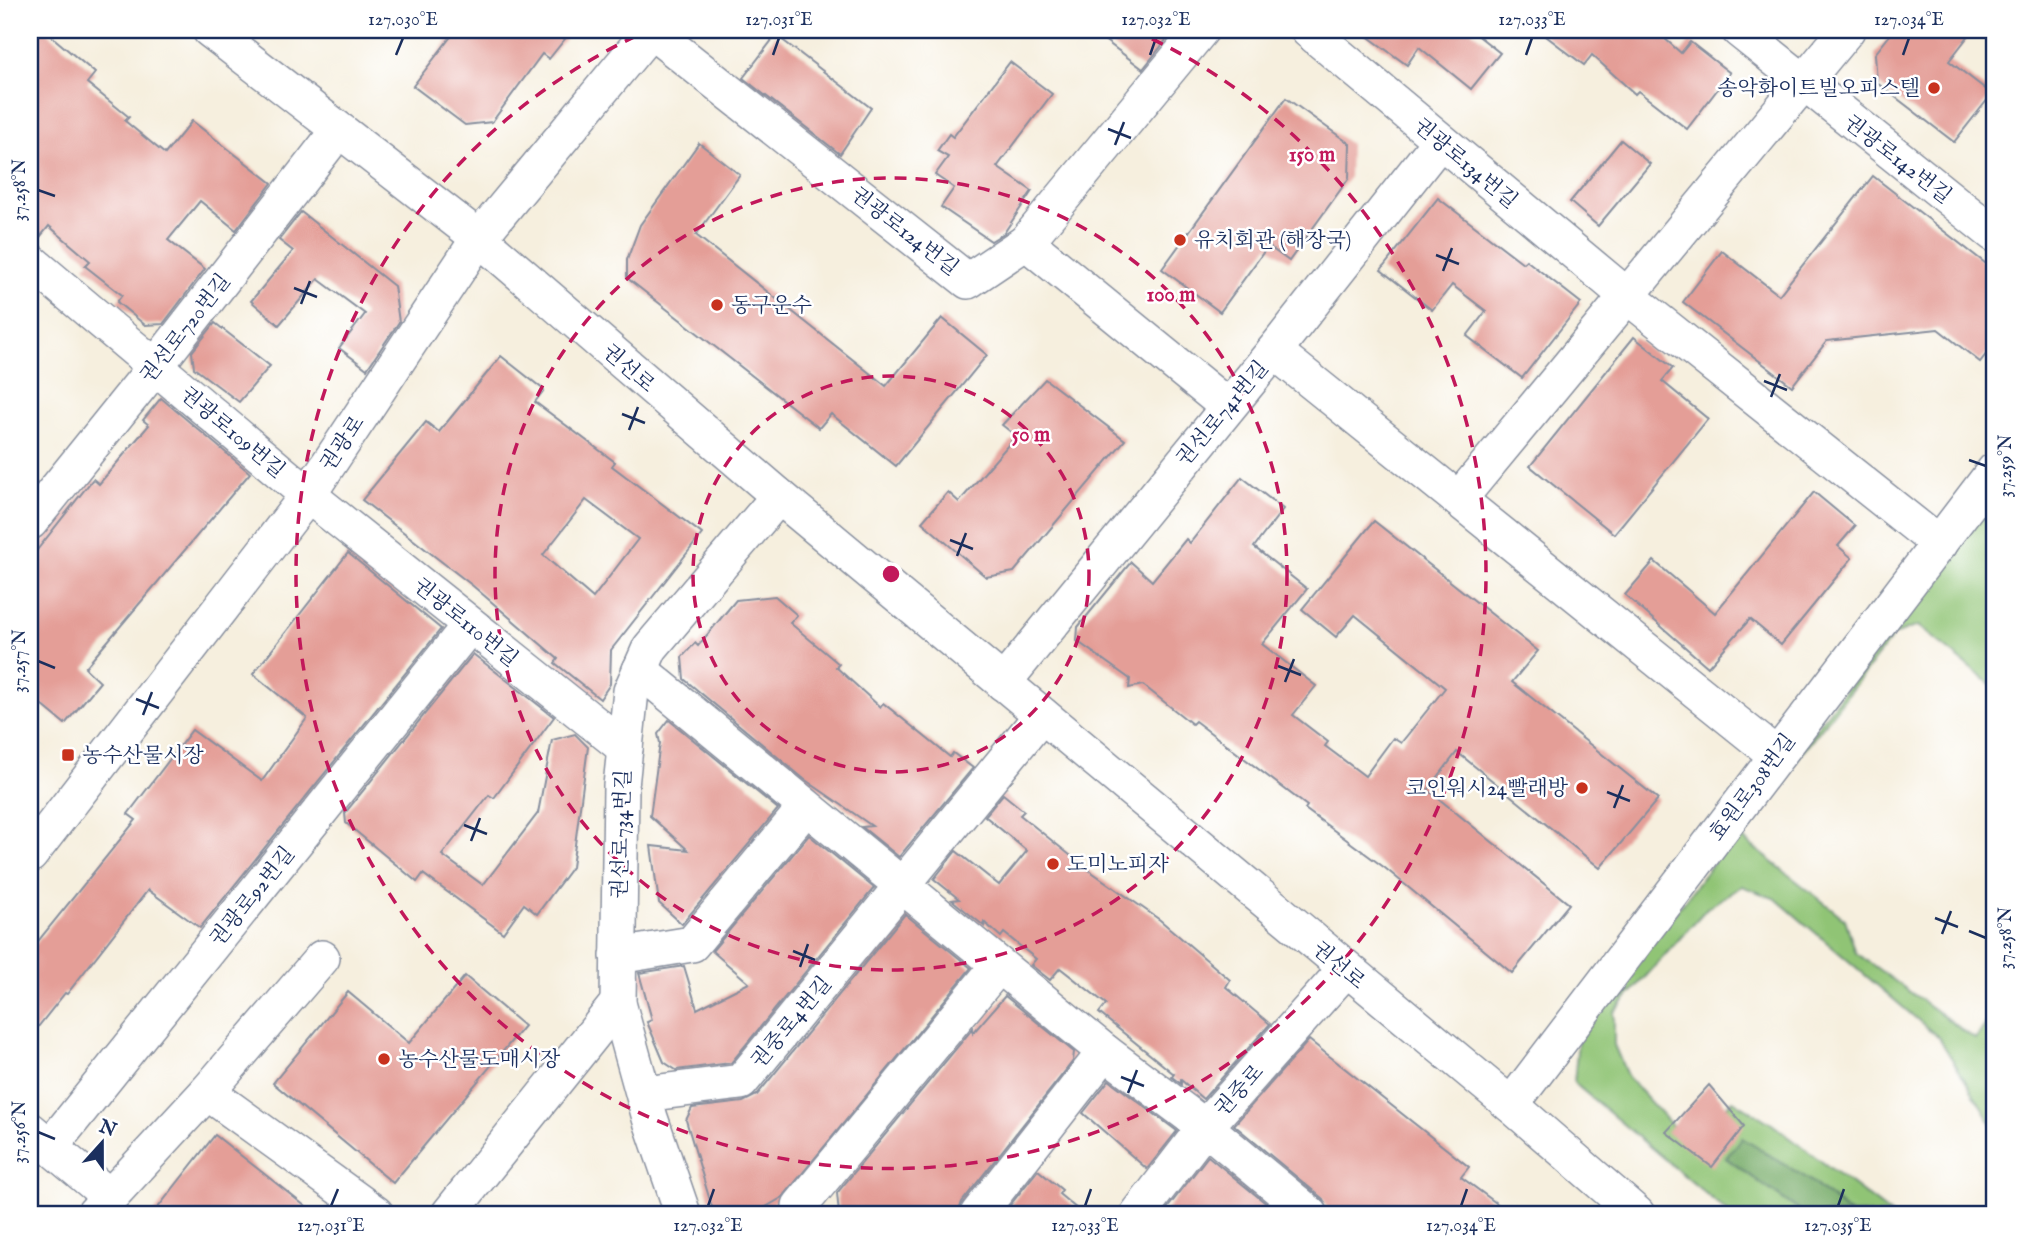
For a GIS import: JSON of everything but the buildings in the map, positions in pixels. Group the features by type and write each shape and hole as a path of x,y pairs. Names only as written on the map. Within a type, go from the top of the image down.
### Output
{"street":[{"name":"권선로","path":"209,30 479,238 779,496 1345,970 1511,1105 1637,1214"},
{"name":"권광로124번길","path":"650,30 968,281 1026,242"},
{"name":"권광로","path":"30,855 308,495 479,238 650,30"},
{"path":"1201,30 1026,242 1227,406"},
{"name":"권광로134번길","path":"1308,30 1439,142 1626,295 1939,544"},
{"name":"권광로142번길","path":"1739,30 1994,234"},
{"path":"1459,499 1847,30"},
{"name":"권선로720번길","path":"30,522 155,367 338,131"},
{"name":"권선로741번길","path":"1003,683 1274,351 1439,142"},
{"name":"권광로109번길","path":"30,261 308,495"},
{"path":"1274,351 1776,755"},
{"name":"효원로308번길","path":"1511,1105 1994,471"},
{"name":"권광로110번길","path":"308,495 625,748"},
{"name":"권선로734번길","path":"683,1214 618,1003 621,786 631,691 650,648 779,496"},
{"name":"권광로92번길","path":"40,1139 470,625"},
{"path":"640,670 1105,1052 1205,1127 1310,1214"},
{"path":"903,886 1042,715"},
{"path":"618,956 692,944 806,807"},
{"name":"권중로4번길","path":"644,1094 741,1082 903,886"},
{"path":"40,1139 101,1205 207,1092 322,958"},
{"path":"796,1212 999,965"},
{"name":"권중로","path":"1138,1214 1205,1127 1345,970"},
{"path":"449,1214 618,1003"},
{"path":"978,1214 1105,1052"},
{"path":"207,1092 376,1214"}],"green space":[{"path":"1994,495 1994,687 1918,626 1894,635 1738,835 1845,919 1856,953 1975,1039 1994,1013 1994,1127 1939,1038 1776,899 1742,886 1707,908 1614,1012 1614,1045 1628,1078 1681,1135 1707,1128 1733,1100 1772,1124 1891,1214 1851,1214 1808,1179 1742,1139 1726,1158 1804,1214 1730,1214 1574,1083 1578,1040"},
{"path":"1742,1138 1808,1179 1850,1214 1804,1214 1726,1158"}],"place":[{"name":"송악화이트빌오피스텔","path":"1934,88"},
{"name":"유치회관 (해장국)","path":"1180,240"},
{"name":"동구운수","path":"717,305"},
{"name":"농수산물시장","path":"68,755"},
{"name":"코인워시24빨래방","path":"1582,788"},
{"name":"도미노피자","path":"1053,864"},
{"name":"농수산물도매시장","path":"384,1059"}]}
